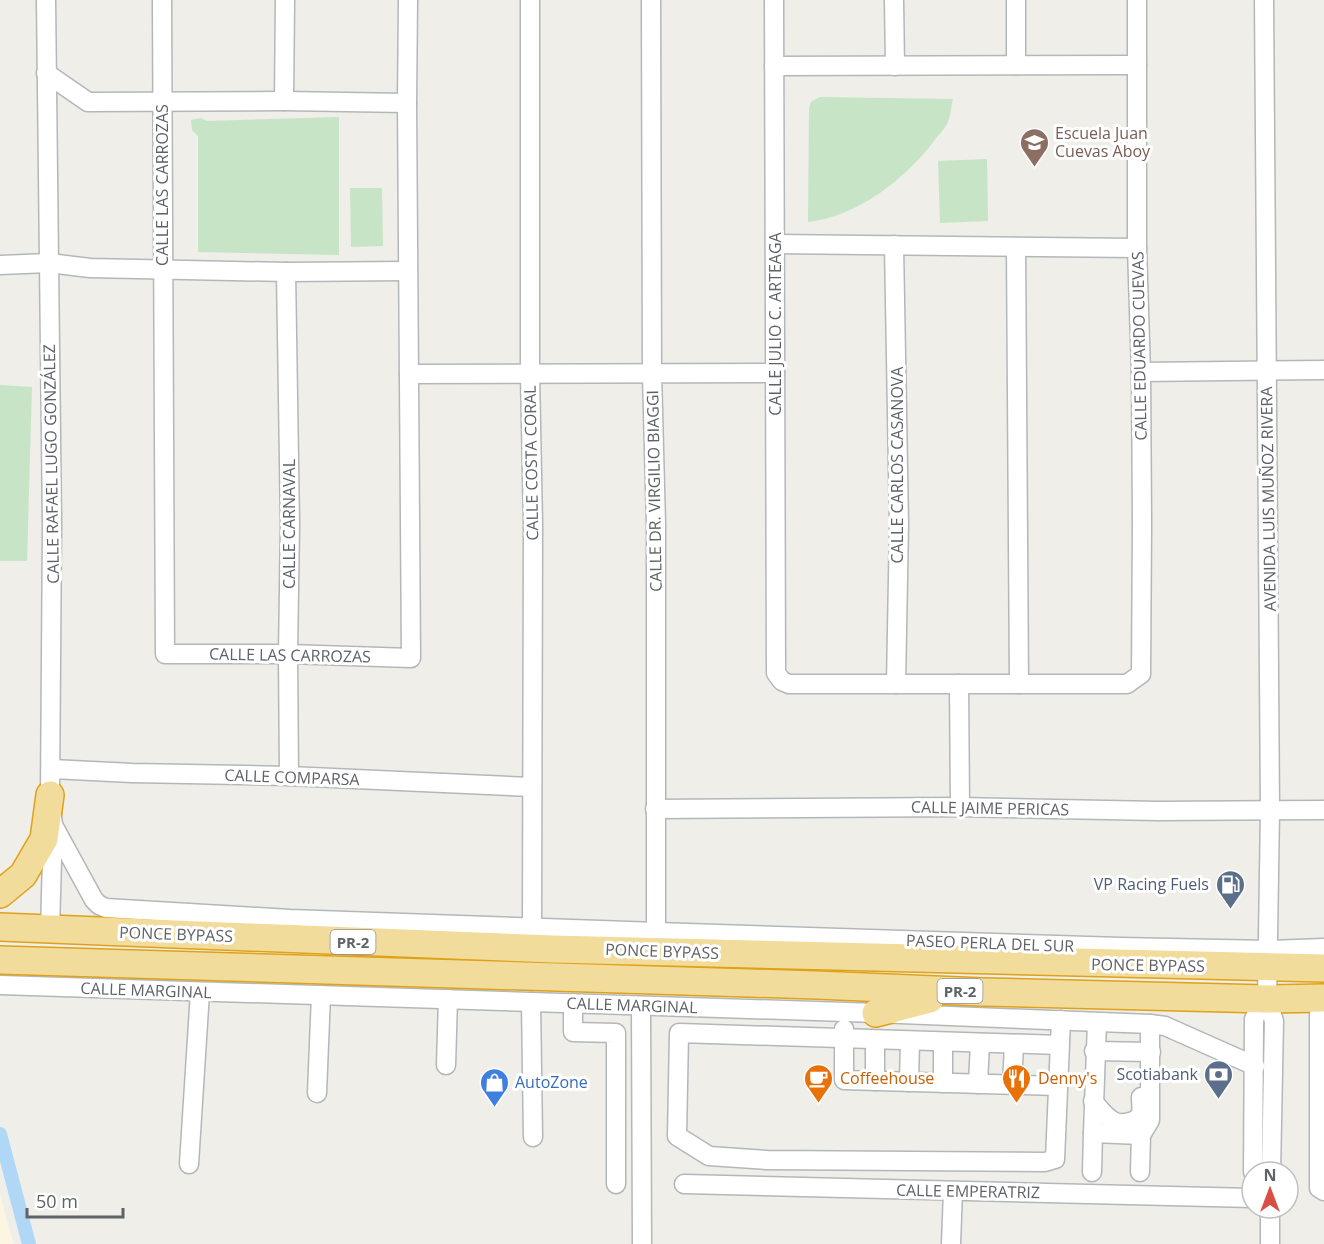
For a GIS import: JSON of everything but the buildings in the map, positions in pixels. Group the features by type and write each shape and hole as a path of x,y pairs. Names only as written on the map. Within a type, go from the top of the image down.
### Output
{"highway":[{"path":"0,894 23,875 44,839 50,795"},
{"name":"PONCE BYPASS","path":"0,927 354,942 656,942 1269,959 1324,968"},
{"name":"PONCE BYPASS","path":"0,960 648,998 816,985 983,992 1267,999 1322,998"},
{"path":"876,1013 917,1001 983,992"}],"street":[{"name":"CALLE RAFAEL LUGO GONZÁLEZ","path":"46,0 52,524 52,769 50,795 53,825 50,929"},
{"name":"CALLE LAS CARROZAS","path":"162,0 165,654 288,654 411,658 408,0"},
{"path":"284,101 285,0"},
{"name":"CALLE COSTA CORAL","path":"530,0 530,374 533,524 532,926"},
{"name":"CALLE DR. VIRGILIO BIAGGI","path":"642,1244 648,998 656,942 656,524 652,374 651,0"},
{"name":"CALLE JULIO C. ARTEAGA","path":"774,0 776,673 779,679 785,683 1126,684"},
{"path":"894,0 895,66"},
{"path":"1016,0 1016,65"},
{"name":"CALLE EDUARDO CUEVAS","path":"1126,684 1141,674 1137,0"},
{"name":"AVENIDA LUIS MUÑOZ RIVERA","path":"1264,0 1270,811 1267,999"},
{"path":"774,66 1137,65"},
{"path":"46,73 88,102 407,103"},
{"path":"1004,241 1019,684"},
{"path":"775,244 894,245 1004,241 1137,248"},
{"name":"CALLE CARLOS CASANOVA","path":"894,245 899,524 896,684"},
{"path":"0,265 49,263 90,268 286,272 408,271"},
{"name":"CALLE CARNAVAL","path":"286,272 290,524 289,776"},
{"path":"1141,372 1324,370"},
{"path":"409,374 775,373"},
{"path":"959,684 960,807"},
{"name":"CALLE COMPARSA","path":"52,769 289,776 531,788"},
{"name":"CALLE JAIME PERICAS","path":"656,809 960,807 1146,811 1324,810"},
{"path":"53,825 94,900 106,908 290,919 532,926 656,942"},
{"path":"1269,959 1324,948"},
{"name":"CALLE MARGINAL","path":"0,985 573,1003 648,998 844,1012 1150,1024 1165,1026 1255,1066"},
{"path":"189,1164 200,992"},
{"path":"317,1093 321,995"},
{"path":"1322,998 1319,1188 1324,1191"},
{"path":"446,1065 448,999"},
{"path":"1253,1160 1254,1020 1267,999"},
{"path":"1267,999 1274,1021 1271,1160"},
{"path":"531,1002 533,1137"},
{"path":"573,1003 573,1032 616,1033 616,1184"},
{"path":"844,1012 844,1080 1058,1086"},
{"path":"1060,1045 679,1033 676,1136 709,1155 778,1160 1045,1162 1055,1159 1058,1086 1060,1045 1061,1020"},
{"path":"1092,1172 1094,1051 1097,1022"},
{"path":"1140,1172 1142,1135 1150,1120 1150,1024"},
{"path":"875,1040 875,1081"},
{"path":"909,1082 910,1041"},
{"path":"943,1042 943,1083"},
{"path":"978,1084 980,1043"},
{"path":"1012,1085 1014,1044"},
{"path":"1094,1051 1151,1058"},
{"path":"1093,1101 1114,1122 1130,1122 1138,1119 1141,1113 1142,1073 1151,1058"},
{"path":"1252,1131 1272,1132"},
{"path":"1093,1133 1142,1135"},
{"name":"CALLE EMPERATRIZ","path":"684,1184 1240,1198"},
{"path":"951,1244 953,1191"},
{"path":"1270,1220 1270,1244"}],"shaded area":[{"path":"0,1193 9,1228 14,1244 0,1244"}],"green space":[{"path":"820,97 953,99 945,127 922,155 894,182 862,204 845,212 808,222 809,108 811,102"},
{"path":"339,117 339,255 198,252 198,136 192,130 191,120"},
{"path":"987,159 988,221 940,223 938,161"},
{"path":"350,188 382,188 383,246 351,247"},
{"path":"0,385 32,387 27,561 0,561"}],"waterway":[{"path":"0,1134 29,1244"}],"place":[{"name":"Escuela Juan Cuevas Aboy","path":"1034,168"},
{"name":"VP Racing Fuels","path":"1230,910"},
{"name":"Scotiabank","path":"1219,1100"},
{"name":"Coffeehouse","path":"819,1104"},
{"name":"Denny's","path":"1017,1104"},
{"name":"AutoZone","path":"494,1108"}]}
